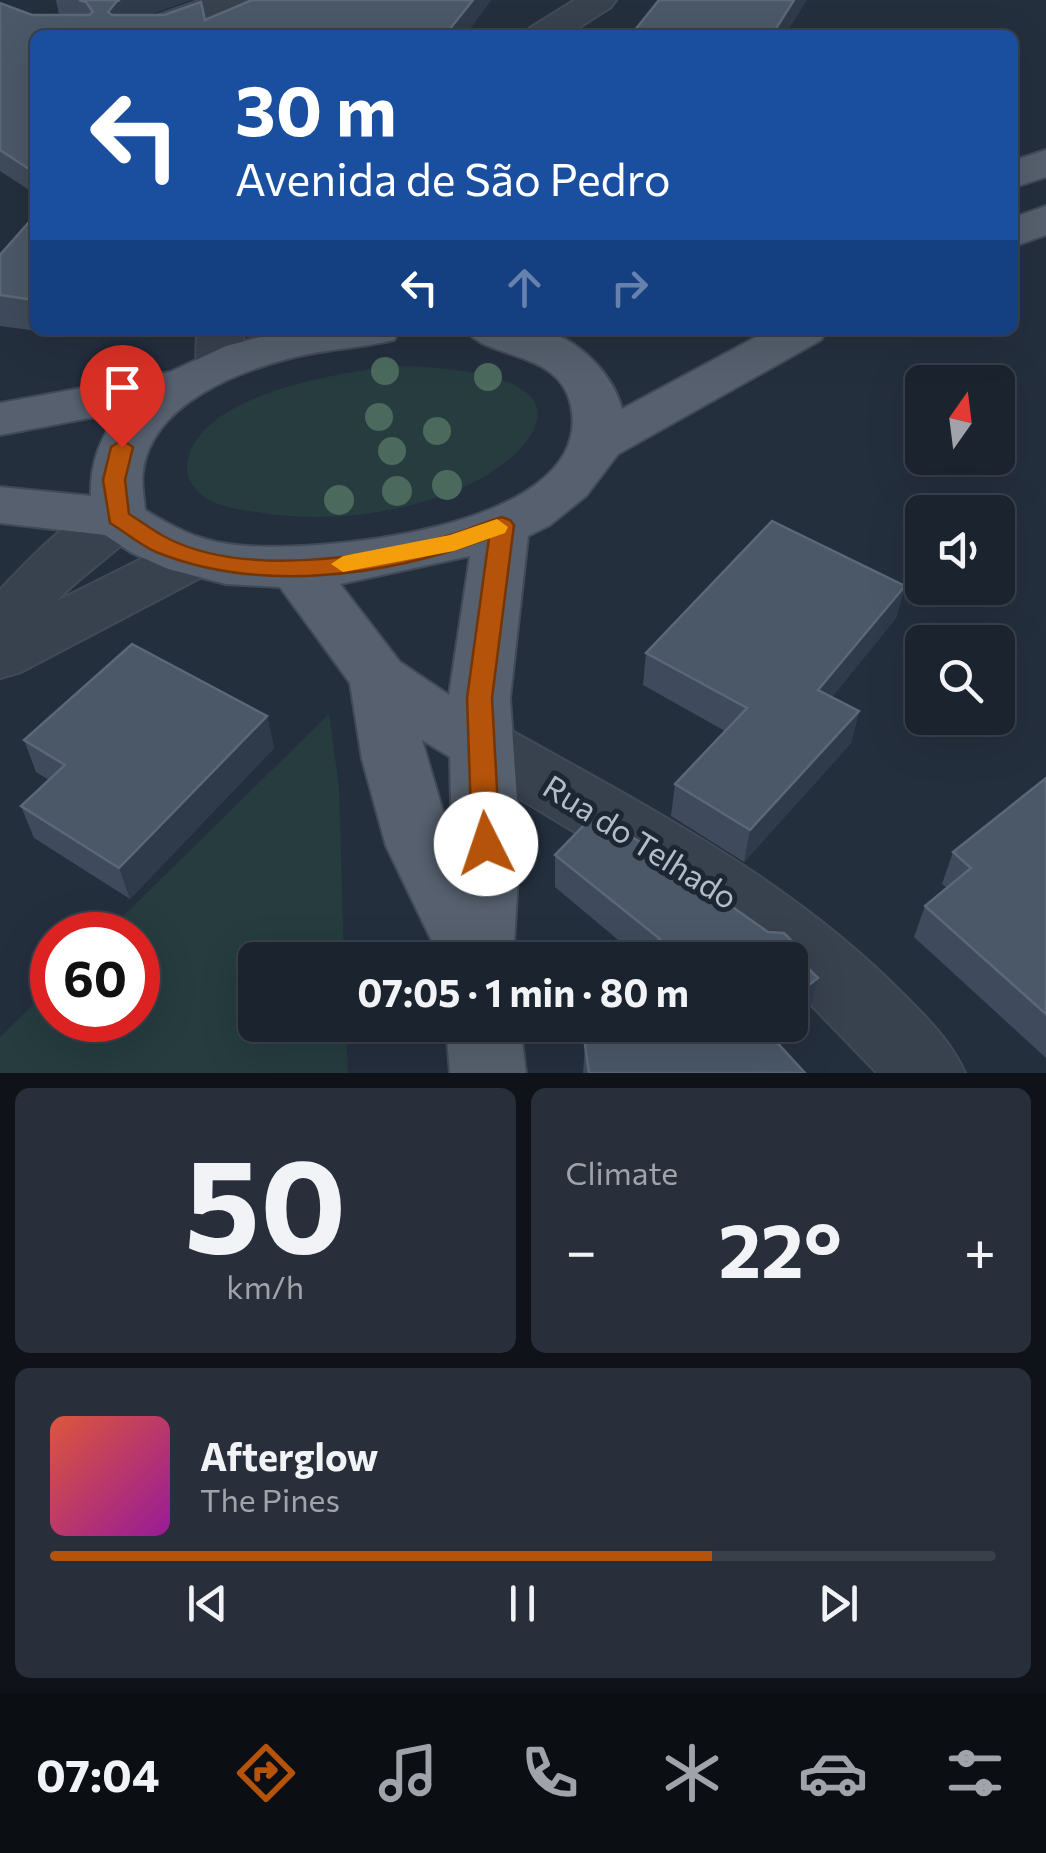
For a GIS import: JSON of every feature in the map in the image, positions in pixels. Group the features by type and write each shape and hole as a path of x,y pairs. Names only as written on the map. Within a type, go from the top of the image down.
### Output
{"main road":[{"path":"1018,174 1046,162"},
{"path":"1018,231 1046,219"},
{"path":"0,418 284,338 319,335"},
{"path":"0,505 118,518 162,546 227,564 298,569 454,543 542,504 588,462 597,444 599,409 590,385 527,335"},
{"path":"597,444 795,335"},
{"path":"118,518 114,480 122,447 139,421 206,360"},
{"path":"478,942 486,844 479,698 502,525"},
{"path":"298,569 380,678 410,702 479,743"},
{"path":"380,678 394,759 420,846 469,942"},
{"path":"485,1042 488,1073"}],"street":[{"path":"148,30 233,0"},
{"path":"550,30 600,0"},
{"path":"0,627 58,563 118,518"},
{"path":"0,656 195,556"},
{"name":"Rua do Telhado","path":"479,743 614,820 738,900 839,980 927,1073"}],"green space":[{"path":"400,366 464,371 513,384 530,396 537,411 533,431 518,451 484,477 433,499 376,512 319,517 245,510 208,499 192,484 188,459 199,436 220,417 247,402 312,380"},
{"path":"329,714 339,788 343,942 238,942 238,1042 347,1042 348,1073 0,1073 0,1037 30,1008 30,1042 160,1042 160,912 127,912"}],"building":[{"path":"79,0 120,0 108,12 112,15 164,15 201,2 205,20 252,0 473,0 449,30 30,30 30,170 0,150 0,3 32,15 89,15 93,12 86,2"},
{"path":"659,0 794,0 775,30 635,30"},
{"path":"30,222 30,299 0,295 0,255"},
{"path":"772,521 905,586 818,690 859,711 750,830 675,784 747,708 646,653"},
{"path":"132,644 267,716 119,868 21,806 65,765 24,740"},
{"path":"1046,778 1046,1014 925,906 971,868 953,852"},
{"path":"594,815 642,843 768,932 784,933 793,942 656,942 660,939 555,855"},
{"path":"808,968 818,978 808,986"},
{"path":"777,1042 805,1073 589,1073 585,1045"}],"slow traffic":[{"path":"343,564 454,543 497,527"}],"route":[{"path":"122,447 114,480 118,518 162,546 227,564 298,569 355,562 454,543 502,525 479,698 486,844"}]}
